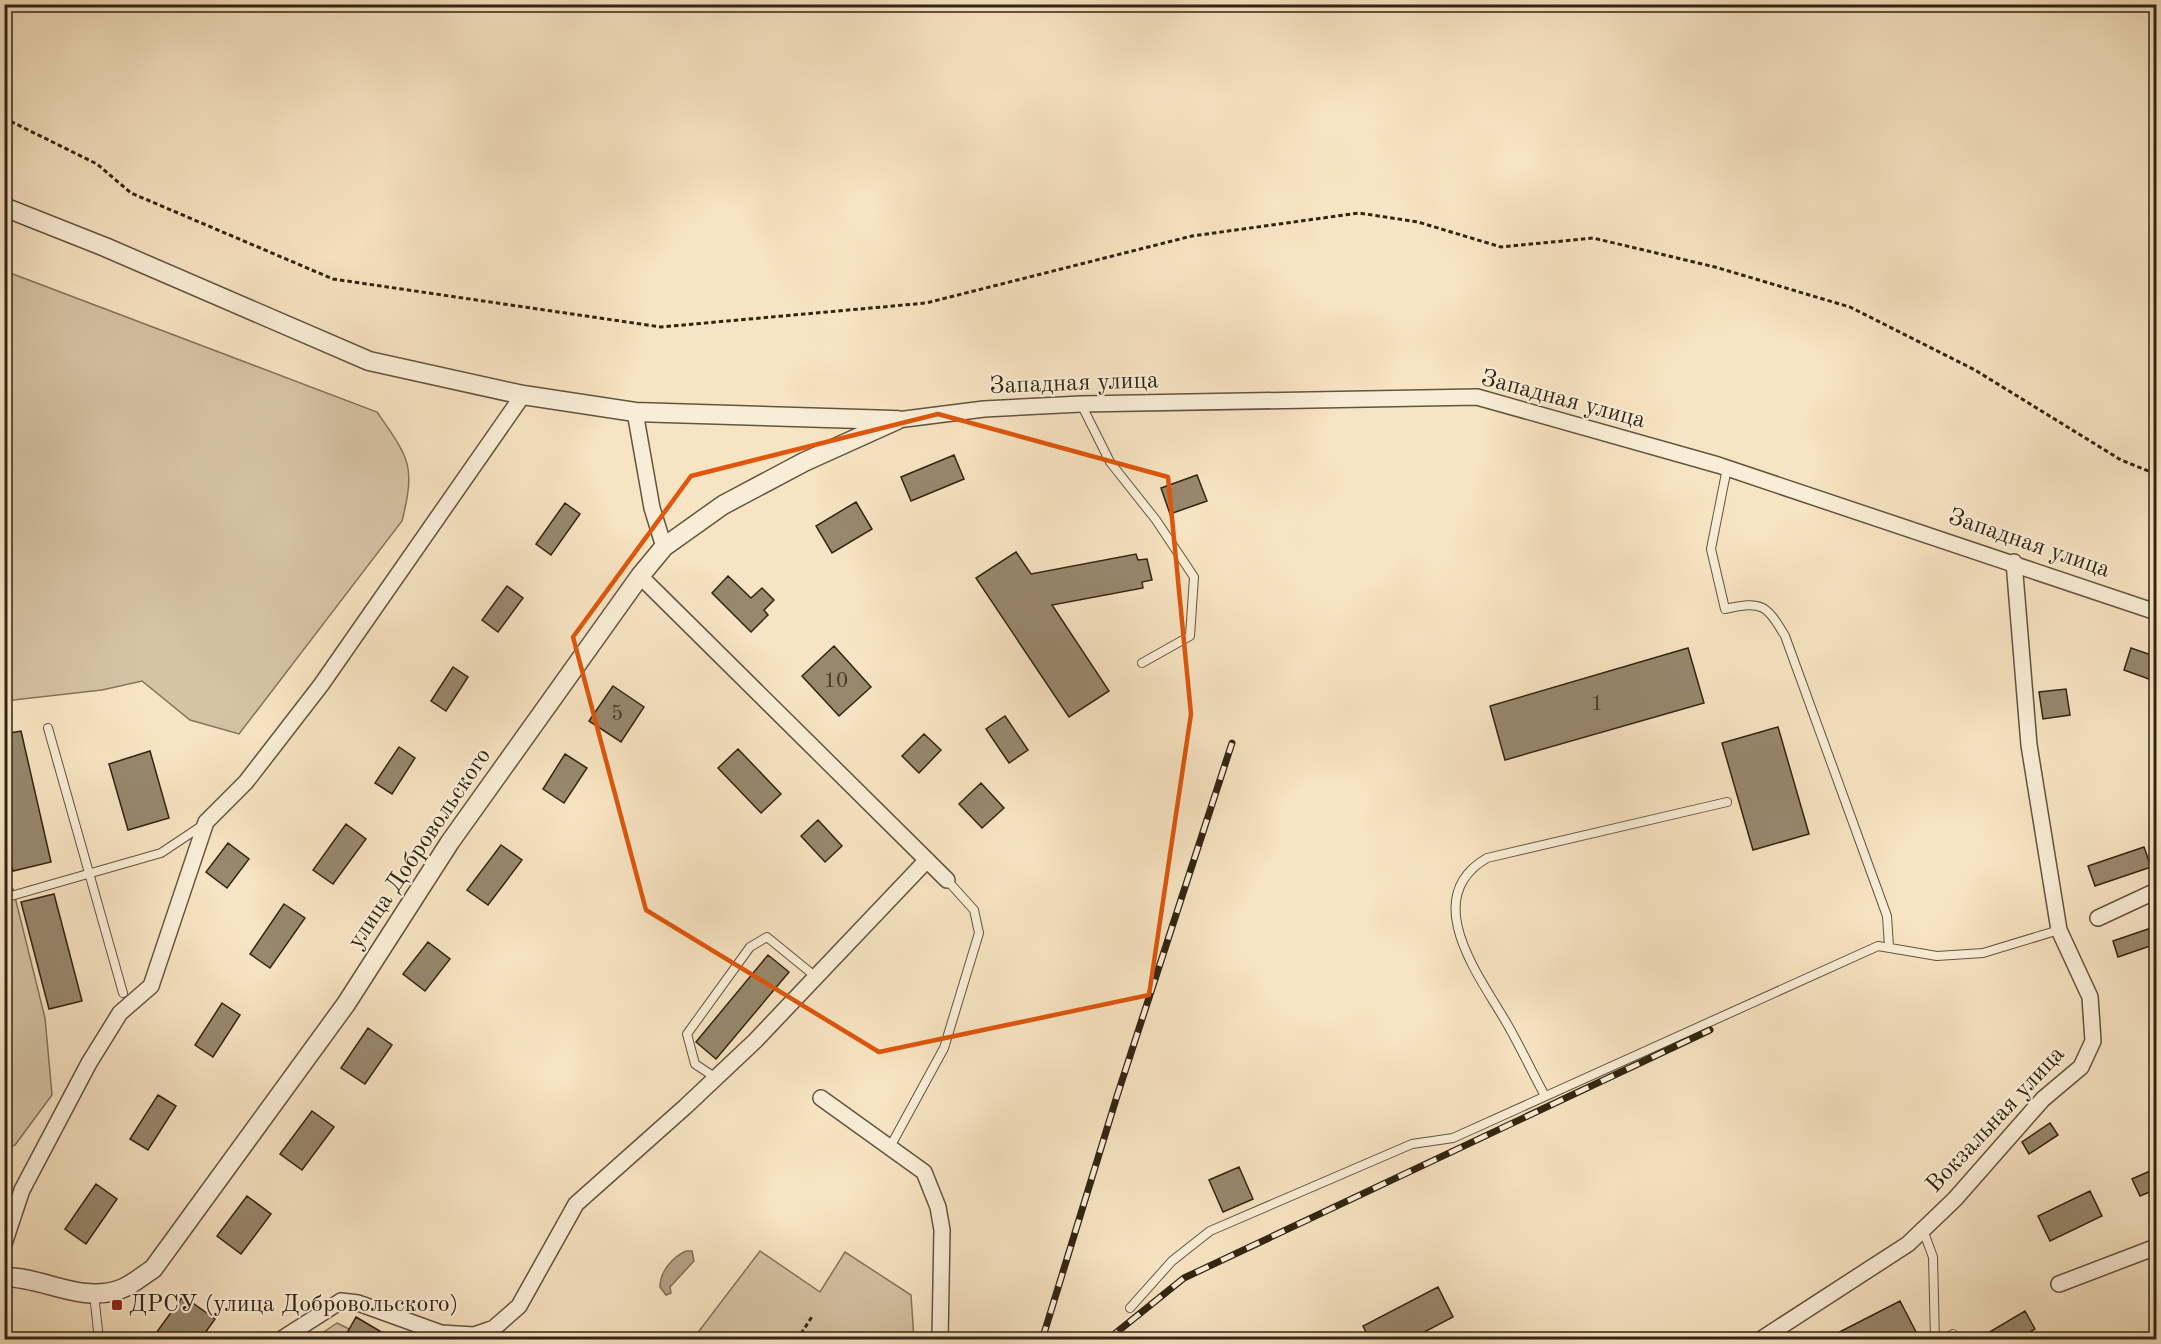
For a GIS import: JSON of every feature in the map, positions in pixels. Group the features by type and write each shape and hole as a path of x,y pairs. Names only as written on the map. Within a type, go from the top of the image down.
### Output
{"street":[{"path":"4,207 369,361 523,395 635,412 897,420"},
{"path":"4,1244 22,1190 89,1063 120,1013 151,986 206,822 246,782 321,685 523,395"},
{"name":"Западная улица","path":"897,420 984,409 1081,404 1477,397 1726,468 2014,562 2157,612"},
{"path":"635,412 651,508 664,547"},
{"name":"улица Добровольского","path":"4,1277 20,1277 62,1289 94,1294 122,1289 153,1269 346,1004 450,842 640,576 664,547 723,505 804,462 897,420"},
{"name":"Вокзальная улица","path":"1760,1340 1908,1244 1955,1198 2043,1099 2081,1067 2093,1041 2090,997 2058,930 2029,745 2014,562"},
{"path":"640,576 947,880"},
{"path":"280,1340 341,1301 357,1303 441,1333 474,1335 494,1328 519,1306 576,1204 716,1078 927,860"},
{"path":"2098,918 2157,891"},
{"path":"821,1098 924,1172 938,1208 942,1230 940,1340"},
{"path":"2059,1284 2157,1247"}],"lane":[{"path":"1081,404 1110,462 1156,520 1194,577 1190,636 1142,663"},
{"path":"1726,468 1711,549 1725,609 1753,603 1770,611 1785,636 1887,916 1889,947"},
{"path":"48,728 123,993"},
{"path":"1545,1096 1507,1023 1469,962 1455,922 1460,889 1472,867 1487,858 1727,802"},
{"path":"4,898 160,853 206,822"},
{"path":"890,1147 944,1048 979,933 974,910 947,880"},
{"path":"1130,1308 1173,1261 1210,1230 1412,1143 1454,1138 1878,946 1937,956 1983,953 2058,930"},
{"path":"716,1078 695,1064 687,1034 750,947 767,937 816,977"},
{"path":"1923,1230 1933,1257 1935,1340"},
{"path":"94,1294 99,1340"},
{"path":"1943,1340 1953,1334"}],"path":[{"path":"4,118 97,164 130,193 333,279 661,327 926,303 1192,236 1359,213 1418,222 1501,247 1593,238 1715,267 1850,307 1975,370 2121,460 2157,474"},
{"path":"797,1340 813,1315"}],"highlighted area":[{"path":"938,414 1168,477 1191,714 1149,995 879,1052 646,910 573,637 691,476"}],"shaded area":[{"path":"5,271 377,412 403,452 409,474 402,521 239,734 190,720 142,681 102,690 5,701"},
{"path":"13,889 45,1018 52,1095 15,1145 5,1148 4,891"},
{"path":"686,1251 692,1251 694,1261 670,1287 671,1293 666,1295 660,1287 662,1275 676,1257"},
{"path":"760,1251 820,1292 845,1252 911,1295 914,1339 693,1339"},
{"path":"337,1323 369,1339 312,1340"}],"building":[{"path":"954,455 964,479 911,501 901,477"},
{"path":"1197,475 1207,501 1170,514 1161,488"},
{"path":"856,502 872,529 832,553 816,526"},
{"path":"565,503 580,514 551,555 536,544"},
{"path":"1016,552 1031,574 1136,554 1138,560 1147,559 1152,580 1142,582 1143,588 1052,605 1109,691 1069,717 976,578"},
{"path":"728,576 751,598 762,588 774,600 764,610 768,615 751,632 712,593"},
{"path":"507,586 523,598 498,632 482,620"},
{"path":"834,646 871,687 839,716 802,676"},
{"path":"1688,648 1704,703 1505,760 1490,706"},
{"path":"2131,648 2157,657 2157,682 2124,670"},
{"path":"453,667 468,677 446,711 431,701"},
{"path":"613,686 644,707 621,742 589,721"},
{"path":"2066,689 2070,715 2043,719 2039,692"},
{"path":"1005,716 1028,750 1009,763 986,729"},
{"path":"1778,727 1809,834 1753,850 1722,743"},
{"path":"21,731 51,862 13,871 4,835 4,734"},
{"path":"924,734 941,750 919,773 902,756"},
{"path":"399,747 415,758 392,794 375,783"},
{"path":"738,749 781,794 761,813 718,768"},
{"path":"150,751 169,818 128,830 109,764"},
{"path":"565,754 587,768 564,803 543,789"},
{"path":"981,783 1004,808 982,828 959,804"},
{"path":"818,820 842,846 825,862 801,836"},
{"path":"346,824 366,839 333,884 313,870"},
{"path":"228,843 249,859 227,888 206,872"},
{"path":"501,845 522,860 488,905 467,890"},
{"path":"2144,847 2151,867 2095,886 2088,866"},
{"path":"54,894 82,1001 49,1009 21,902"},
{"path":"284,904 305,918 270,968 250,954"},
{"path":"2151,928 2156,944 2118,957 2113,941"},
{"path":"428,942 450,959 425,991 403,974"},
{"path":"768,955 789,972 716,1059 696,1042"},
{"path":"222,1003 240,1015 213,1057 195,1045"},
{"path":"368,1028 392,1045 365,1084 341,1068"},
{"path":"158,1095 176,1106 148,1150 130,1139"},
{"path":"312,1111 334,1127 302,1170 280,1154"},
{"path":"2050,1123 2058,1135 2029,1154 2022,1142"},
{"path":"1239,1167 1253,1199 1223,1212 1209,1180"},
{"path":"2157,1168 2157,1189 2140,1196 2132,1179"},
{"path":"96,1184 117,1199 86,1244 65,1229"},
{"path":"2090,1191 2102,1216 2050,1241 2038,1216"},
{"path":"247,1196 271,1214 241,1254 217,1236"},
{"path":"1438,1287 1453,1317 1409,1340 1370,1340 1363,1326"},
{"path":"183,1296 215,1319 200,1340 151,1340"},
{"path":"1900,1301 1916,1332 1900,1340 1824,1340"},
{"path":"2025,1311 2035,1329 2016,1340 1976,1340"},
{"path":"356,1317 395,1340 358,1340 347,1333"}],"railway":[{"path":"1042,1340 1117,1096 1232,743"},
{"path":"1107,1340 1184,1278 1710,1030"}],"place":[{"name":"ДРСУ (улица Добровольского)","path":"117,1305"}]}
